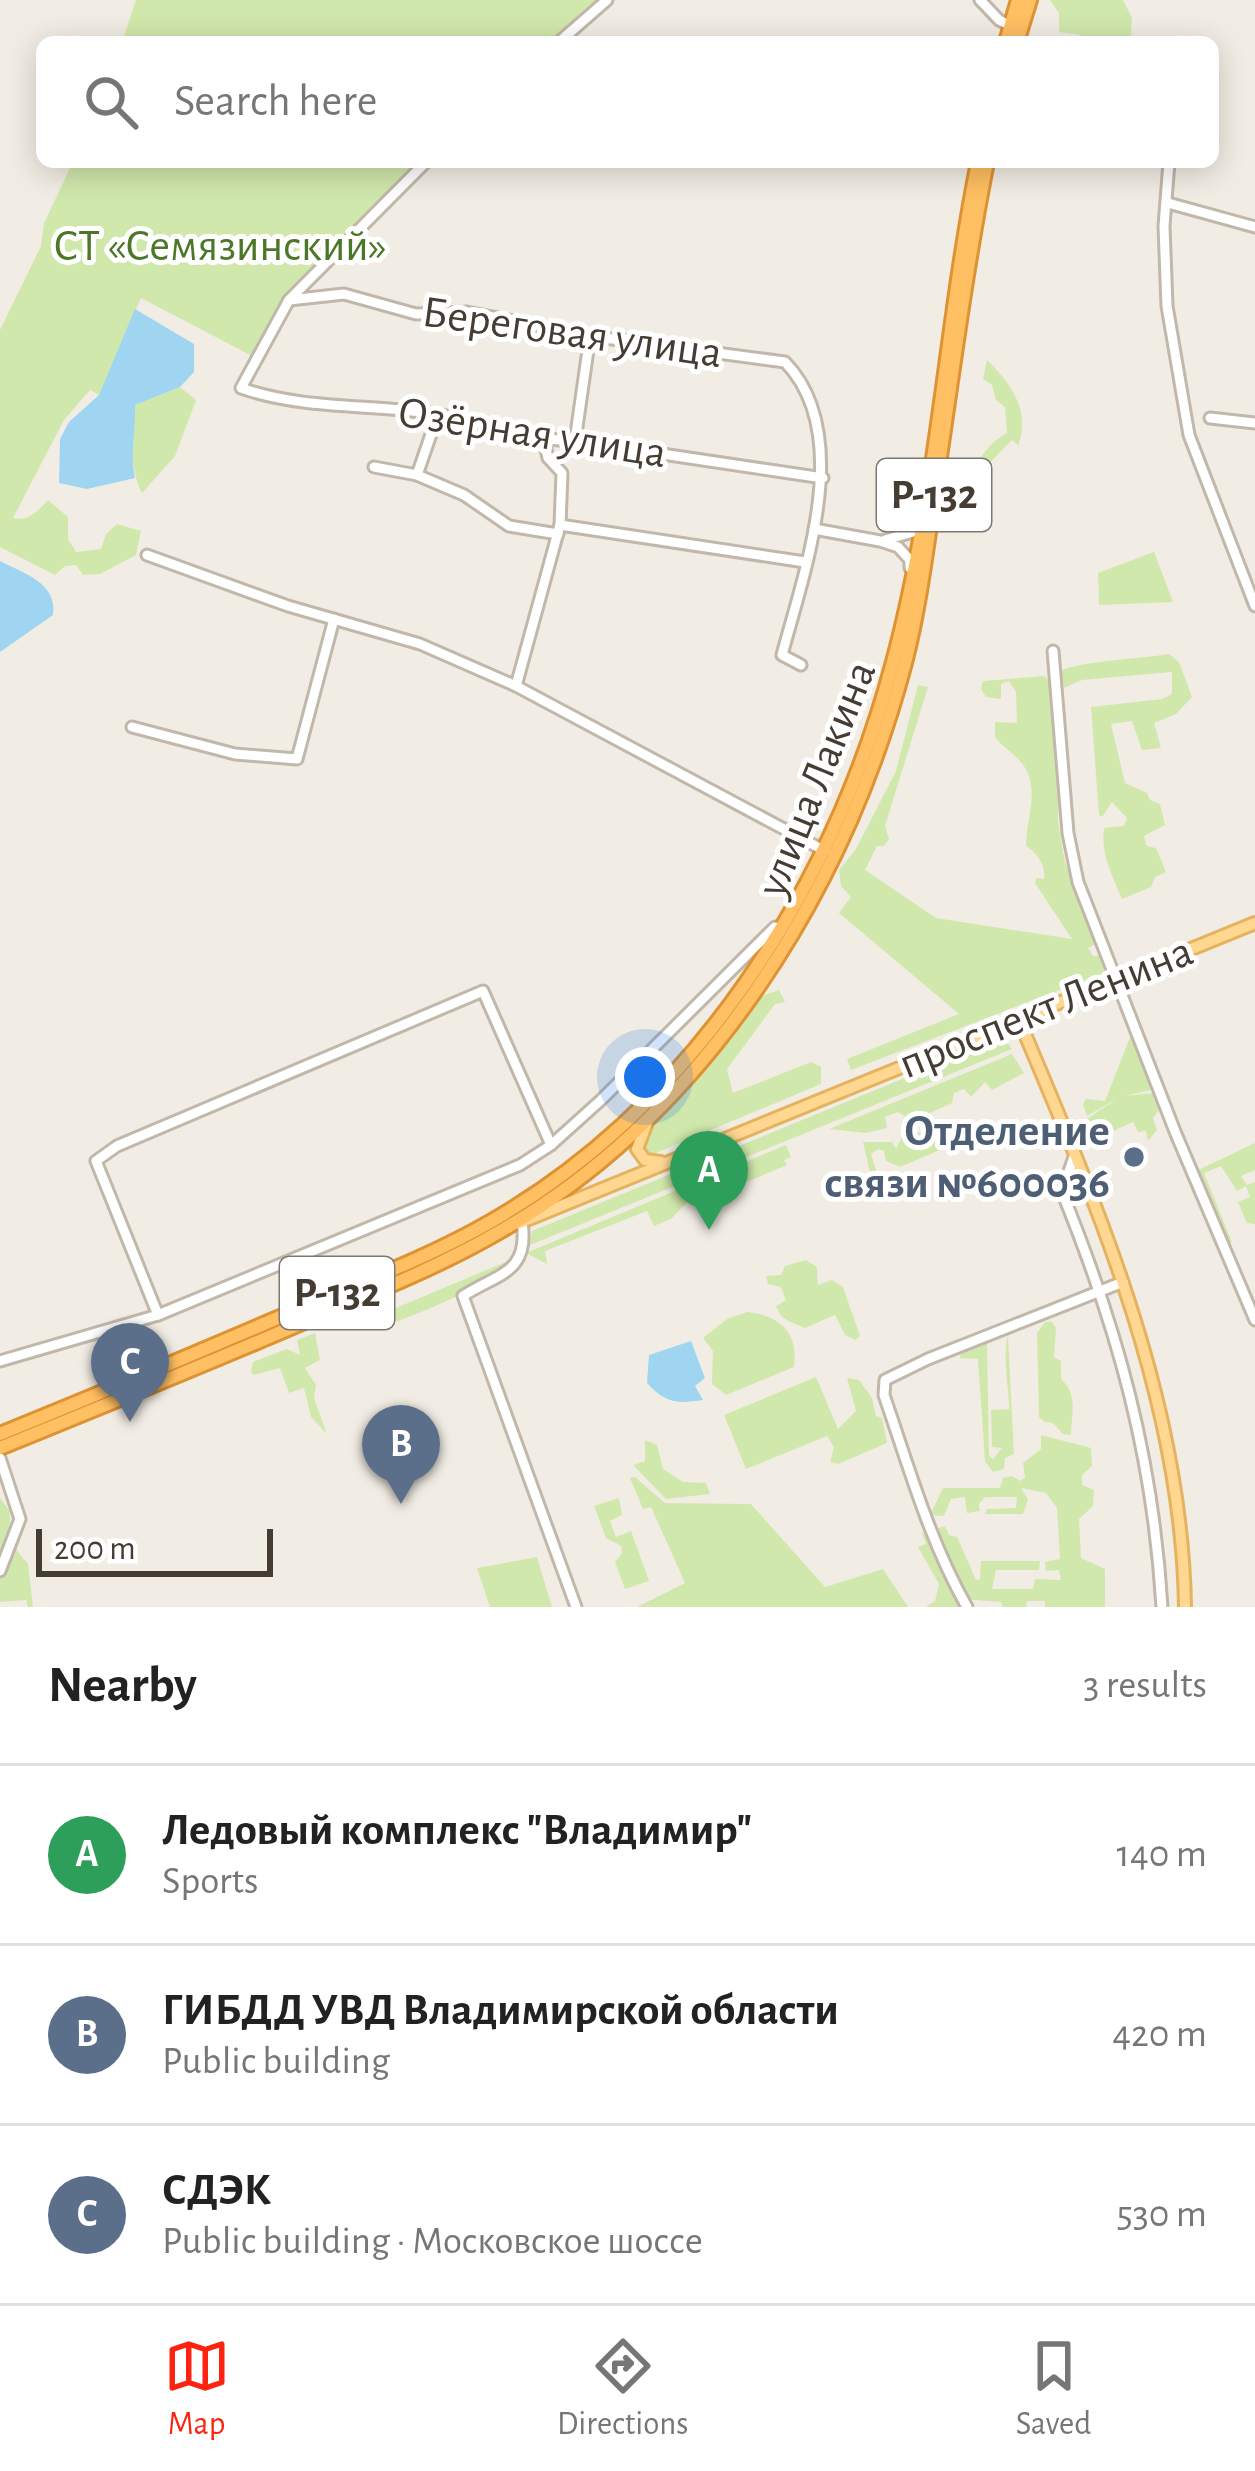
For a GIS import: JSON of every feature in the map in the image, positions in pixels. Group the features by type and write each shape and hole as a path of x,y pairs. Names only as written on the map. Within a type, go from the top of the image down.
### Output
{"highway":[{"path":"1008,36 1018,0"},
{"path":"1019,36 1030,0"},
{"name":"улица Лакина","path":"494,1228 651,1094 712,1029 775,941 825,850 872,736 908,603 977,168"},
{"name":"улица Лакина","path":"494,1228 570,1196 650,1118 730,1027 810,901 874,758 910,640 986,168"},
{"name":"Р-132","path":"0,1434 494,1228"},
{"name":"Р-132","path":"0,1448 362,1298 494,1228"}],"main road":[{"name":"проспект Ленина","path":"570,1196 670,1161 1255,923"},
{"path":"1019,1020 1123,1282 1162,1416 1182,1540 1185,1607"},
{"path":"650,1118 638,1139 639,1154 650,1162 670,1161"},
{"path":"566,1168 560,1182 570,1196"},
{"path":"525,1216 566,1168"}],"street":[{"path":"566,36 607,0"},
{"path":"980,0 1011,26"},
{"path":"289,300 420,168"},
{"path":"1169,168 1164,226 1167,306 1189,435 1255,606"},
{"path":"1168,203 1255,227"},
{"name":"Береговая улица","path":"289,300 344,293 416,314 467,311 590,336 785,362 800,377 812,411 823,478"},
{"name":"Озёрная улица","path":"289,300 241,388 270,399 437,414 544,440 823,478"},
{"path":"574,441 590,336"},
{"path":"417,475 437,414"},
{"path":"1210,418 1255,423"},
{"path":"516,686 559,530 562,473 548,458 544,440"},
{"path":"374,467 417,475 464,495 509,526 806,562"},
{"path":"800,665 782,656 823,478"},
{"path":"880,541 913,532 927,487"},
{"path":"814,529 898,548 910,560 908,603"},
{"path":"147,555 420,644 516,686 825,850"},
{"path":"132,727 235,754 297,759 334,619"},
{"path":"1052,651 1074,865 1115,980 1255,1320"},
{"path":"0,1361 158,1315 490,1180 551,1144 770,935 802,892"},
{"path":"158,1315 96,1161 138,1137 483,991 551,1144"},
{"path":"1074,1157 1061,1192 1102,1290 1141,1435 1157,1535 1162,1607"},
{"path":"525,1216 520,1253 509,1274 463,1297 576,1607"},
{"path":"967,1607 926,1522 884,1395 885,1380 1123,1282"},
{"path":"0,1458 20,1520 0,1571"}],"green space":[{"path":"136,0 615,0 575,36 124,36"},
{"path":"1050,0 1123,0 1132,18 1131,36 1059,32 1059,13"},
{"name":"СТ «Семязинский»","path":"70,168 429,168 288,296 252,356 141,298 99,395 90,390 64,420 13,518 28,517 48,500 68,517 68,539 76,552 101,549 106,534 117,524 141,531 136,555 100,574 83,575 76,565 65,566 55,575 0,547 0,330 41,246 44,223"},
{"path":"987,360 1016,398 1022,432 1018,445 1012,440 972,481 965,495 962,489 981,458 1007,433 1005,407 983,379"},
{"path":"180,387 196,400 175,456 142,493 133,461 135,405"},
{"path":"1154,552 1173,602 1099,605 1098,573"},
{"path":"1169,654 1179,662 1192,697 1176,714 1154,723 1161,748 1142,750 1132,721 1111,724 1125,783 1160,804 1165,825 1144,836 1147,846 1156,848 1166,872 1155,877 1151,887 1122,899 1103,837 1104,828 1124,826 1127,818 1112,802 1099,815 1091,707 1162,699 1172,694 1172,672 1082,680 1064,688 1061,671"},
{"path":"1044,676 1051,683 1058,822 1065,862 1098,943 1088,948 1093,956 1102,956 1104,973 851,1070 847,1059 959,1014 839,913 851,897 841,886 839,870 856,849 896,771 918,685 928,687 885,826 889,839 877,846 865,870 936,918 1072,939 1035,883 1044,874 1040,860 1026,846 1032,795 1029,776 995,737 995,722 1017,723 1016,692 1009,681 1001,684 1001,699 986,697 981,689 983,681"},
{"path":"779,990 785,1002 775,1004 727,1069 733,1093 811,1062 821,1067 821,1084 651,1155 643,1153 643,1138 649,1130 764,995"},
{"path":"1131,1035 1152,1090 1124,1096 1154,1093 1160,1108 1153,1118 1157,1130 1148,1141 1146,1131 1138,1132 1133,1122 1096,1139 1087,1119 1118,1098 1087,1116 1083,1104 1086,1099 1105,1101"},
{"path":"997,1040 1006,1041 1012,1049 530,1245 532,1231"},
{"path":"1012,1054 1024,1073 992,1090 985,1082 971,1097 964,1089 954,1093 952,1103 912,1121 898,1112 885,1117 887,1128 866,1133 829,1129"},
{"path":"950,1130 954,1144 900,1167 886,1161 884,1151 878,1149 871,1154 876,1170 871,1177 863,1142 892,1142 896,1149 905,1131 921,1133 925,1141"},
{"path":"1255,1143 1255,1170 1241,1176 1247,1185 1255,1182 1255,1224 1247,1223 1238,1202 1250,1197 1246,1186 1237,1191 1221,1166 1204,1173 1232,1242 1225,1245 1194,1172"},
{"path":"786,1145 791,1157 784,1160 787,1165 697,1199 690,1185"},
{"path":"682,1188 688,1201 671,1219 654,1226 647,1211 545,1251 547,1264 526,1253"},
{"path":"806,1260 817,1267 818,1285 832,1280 843,1287 860,1336 855,1340 845,1335 835,1315 805,1328 778,1311 776,1306 786,1300 781,1287 768,1284 766,1276 781,1275 785,1266"},
{"path":"508,1261 486,1280 434,1307 387,1325 376,1320 379,1315"},
{"path":"747,1312 769,1317 784,1327 793,1344 794,1367 726,1395 712,1384 713,1351 703,1338 727,1319"},
{"path":"1045,1322 1056,1328 1054,1357 1061,1361 1061,1379 1072,1399 1071,1435 1039,1417 1037,1333"},
{"path":"315,1333 320,1360 305,1368 316,1385 314,1398 327,1434 311,1417 304,1388 289,1393 280,1368 251,1372 253,1362 287,1349 300,1355 297,1340"},
{"path":"1008,1335 1014,1454 1005,1458 1004,1469 993,1472 985,1461 978,1359 960,1358 961,1353 987,1343 989,1456 993,1459 1002,1448 992,1447 991,1410 1009,1409"},
{"path":"816,1377 838,1429 856,1411 847,1378 859,1380 872,1398 876,1416 882,1418 887,1443 838,1464 830,1462 834,1447 827,1436 746,1469 724,1415"},
{"path":"1041,1435 1091,1448 1092,1466 1082,1475 1082,1485 1094,1490 1093,1506 1079,1519 1081,1558 1105,1569 1105,1607 1045,1607 1045,1601 1027,1601 1026,1607 1003,1607 1001,1602 962,1599 962,1607 926,1607 935,1601 939,1584 918,1547 926,1544 922,1533 945,1526 949,1535 957,1537 976,1580 980,1579 981,1561 1040,1561 1039,1570 996,1570 992,1589 1033,1589 1035,1579 1061,1580 1059,1570 1046,1571 1045,1562 1060,1559 1057,1508 1046,1493 1021,1488 1028,1499 1023,1514 985,1514 987,1509 1016,1508 1017,1497 985,1497 980,1511 967,1513 965,1497 951,1499 944,1516 930,1515 943,1488 1000,1488 1003,1478 1012,1476 1021,1481 1023,1463 1041,1449"},
{"path":"645,1440 657,1445 663,1469 683,1482 706,1483 710,1494 666,1499 633,1465 645,1461"},
{"path":"635,1477 665,1503 751,1504 825,1587 883,1569 908,1607 637,1607 685,1583 651,1507 643,1509 630,1478"},
{"path":"0,1498 10,1511 15,1546 28,1563 33,1607 26,1600 0,1602"},
{"path":"619,1498 622,1515 610,1521 616,1537 631,1531 649,1581 625,1589 615,1562 621,1546 606,1538 594,1506"},
{"path":"537,1557 552,1607 490,1607 477,1568"}],"water":[{"path":"135,309 194,344 194,372 180,387 135,405 135,478 87,489 59,483 60,439 69,422 99,395"},
{"path":"0,561 44,587 53,615 0,652"},
{"path":"691,1341 705,1378 695,1386 703,1400 679,1402 660,1395 647,1383 649,1355"}],"place":[{"name":"Отделение связи №600036","path":"1134,1157"},
{"name":"Ледовый комплекс \"Владимир\"","path":"709,1230"},
{"name":"СДЭК","path":"130,1422"},
{"name":"ГИБДД УВД Владимирской области","path":"401,1504"}]}
